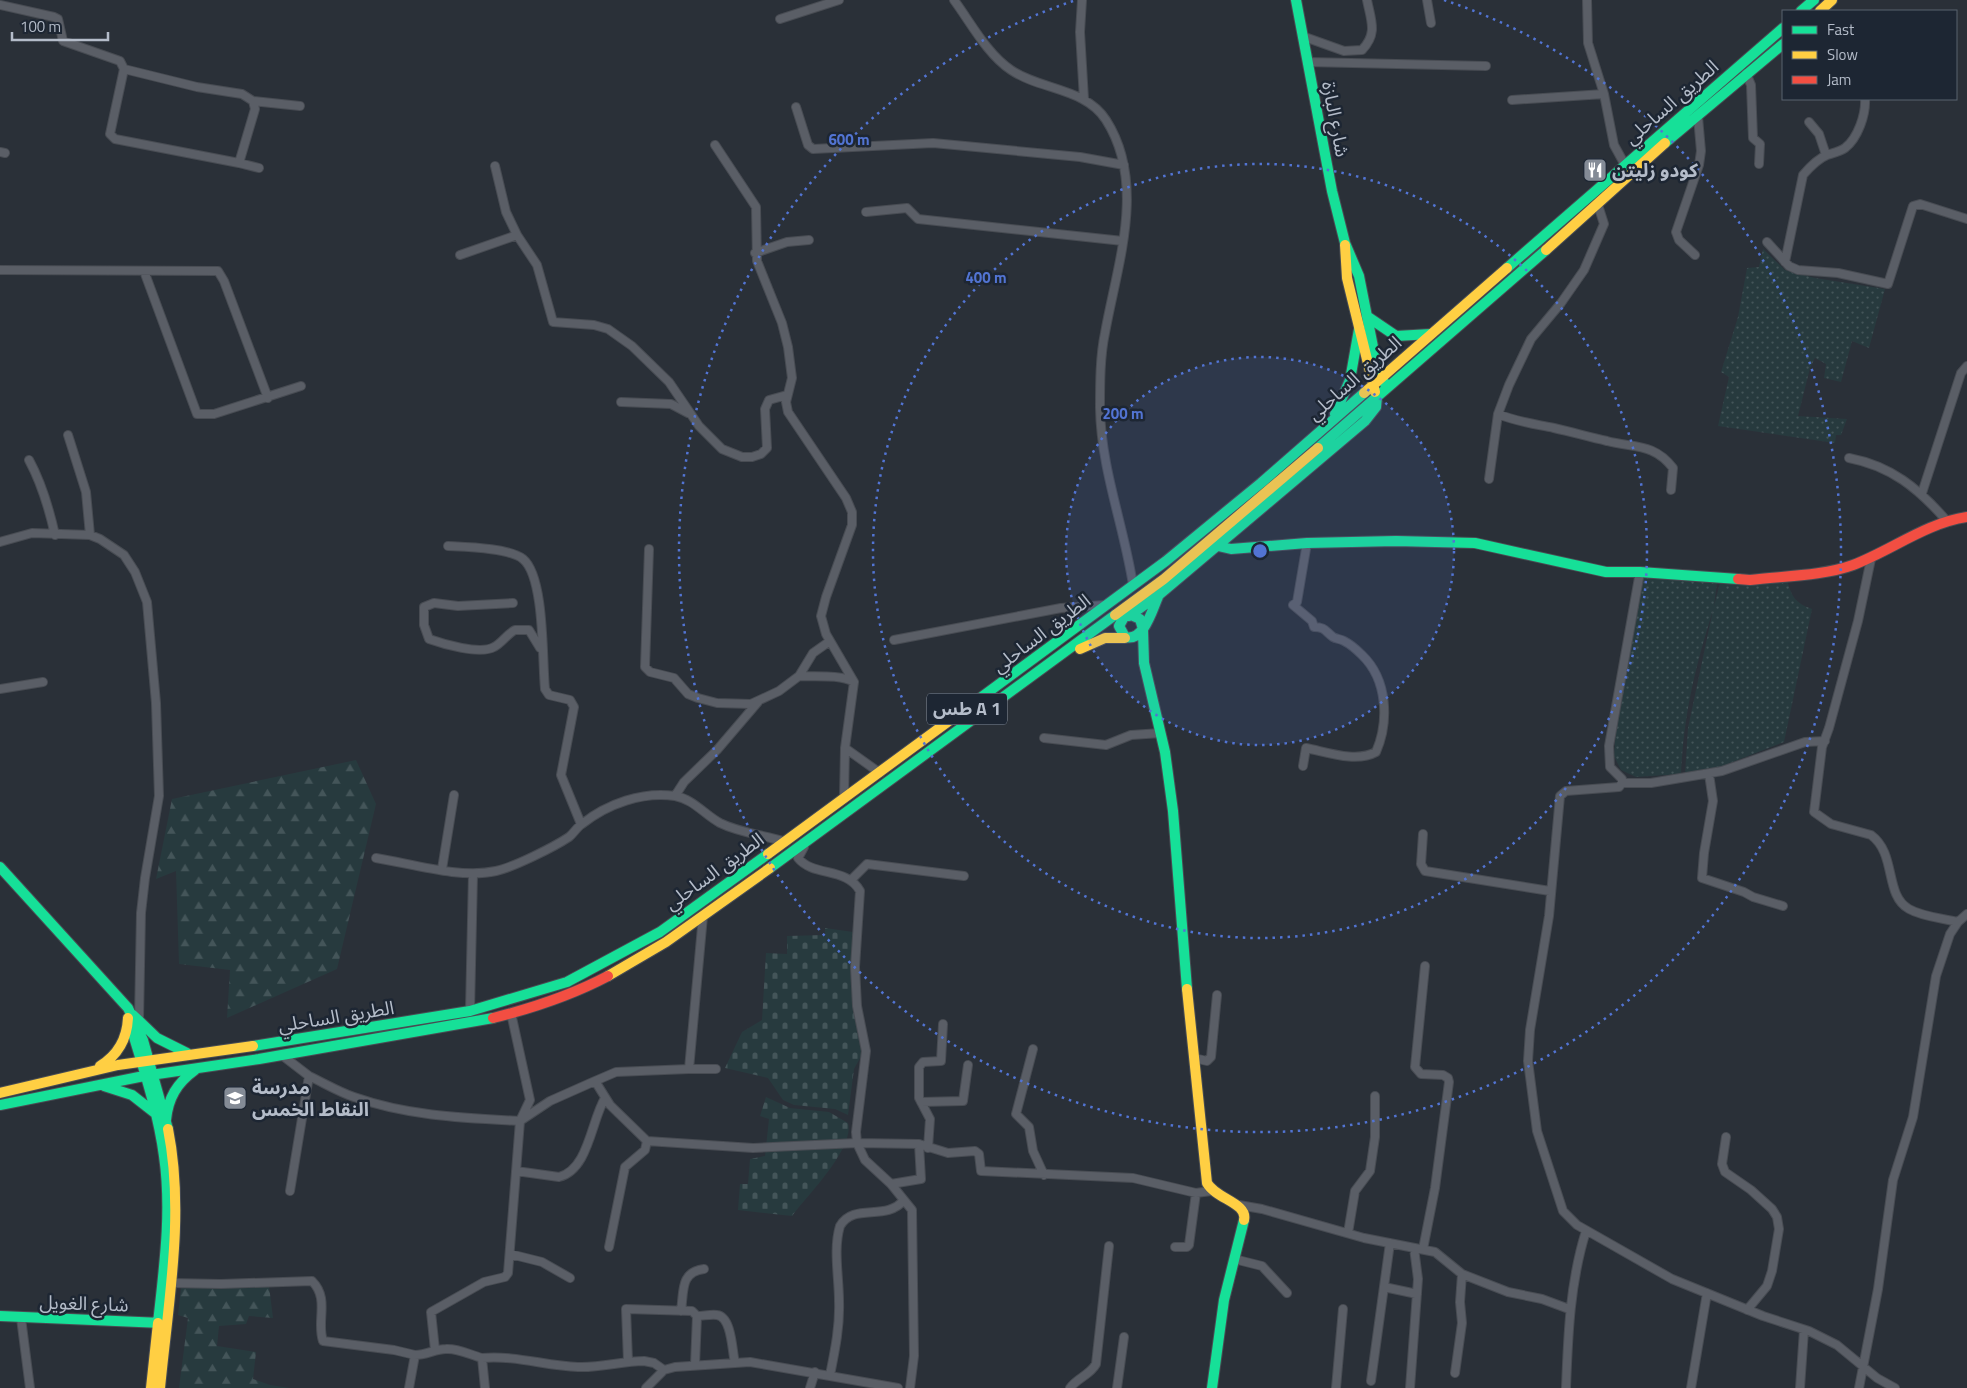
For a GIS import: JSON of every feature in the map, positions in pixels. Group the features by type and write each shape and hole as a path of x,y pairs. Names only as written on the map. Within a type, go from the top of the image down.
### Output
{"main road":[{"name":"شارع البازة","path":"1296,0 1332,192 1345,243 1359,276 1368,317 1373,353 1387,388"},
{"path":"1803,10 1814,0"},
{"path":"1821,10 1832,0"},
{"name":"الطريق الساحلي","path":"0,1093 92,1070 144,1060 243,1048 470,1011 566,982 660,932 786,842 1134,586 1262,483 1381,377 1782,29"},
{"name":"الطريق الساحلي","path":"0,1105 91,1085 148,1075 423,1033 475,1023 582,990 666,942 805,843 1171,573 1782,45"},
{"path":"1677,119 1684,128"},
{"name":"شارع البازة","path":"1345,243 1347,278 1372,385 1377,396"},
{"path":"1368,317 1389,334 1396,337 1432,334"},
{"path":"1333,419 1350,380 1359,329"},
{"path":"1144,664 1121,633 1120,626 1122,620 1160,594 1218,546 1376,409 1379,401 1377,396"},
{"path":"1218,546 1230,549 1307,543 1406,541 1475,543 1596,570 1750,580 1832,570 1871,559 1946,520 1967,517"},
{"path":"1236,531 1244,547"},
{"path":"1048,664 1110,637 1135,639 1143,630 1160,594"},
{"path":"1128,616 1140,619 1143,630 1144,664 1161,733 1174,811 1194,1058 1207,1182 1211,1191 1219,1198 1239,1205 1245,1215 1224,1300 1212,1388"},
{"path":"0,867 120,997 133,1018 148,1075 164,1156 167,1192 159,1310 162,1323 160,1388"},
{"path":"133,1018 164,1043 190,1054"},
{"path":"92,1070 110,1059 121,1048 133,1018"},
{"path":"166,1120 168,1100 179,1082 195,1070 205,1067"},
{"path":"148,1075 166,1120 175,1193 170,1283 156,1342 151,1388"},
{"path":"91,1085 114,1087 128,1092 143,1101 155,1113"},
{"path":"156,1342 152,1333 142,1322 152,1317 159,1310"},
{"name":"شارع الغويل","path":"0,1316 162,1323"}],"street":[{"path":"780,19 839,0"},
{"path":"954,0 986,44 1010,70 1053,89 1084,99 1105,118 1116,138 1124,164 1127,202 1120,264 1104,336 1100,407 1108,478 1134,586"},
{"path":"1082,0 1080,32 1084,99"},
{"path":"1302,36 1344,51 1362,50 1370,41 1373,33 1367,0"},
{"path":"1427,0 1431,23"},
{"path":"1587,0 1588,42 1604,94 1614,145 1625,164"},
{"path":"0,5 54,17 58,19 63,41 120,61 124,68 110,134 115,139 259,168"},
{"path":"1307,62 1486,66"},
{"path":"1740,65 1748,75 1753,138 1760,144 1759,164"},
{"path":"124,68 197,87 242,94 253,101 300,106"},
{"path":"1512,100 1604,94"},
{"path":"1786,262 1800,182 1810,166 1826,155 1835,153 1849,144 1862,120 1864,100"},
{"path":"239,163 255,109 253,101"},
{"path":"796,107 808,145 813,149 933,143 1124,164"},
{"path":"1695,255 1679,240 1676,232 1699,165 1701,151 1698,117"},
{"path":"1809,122 1819,134 1826,155"},
{"path":"715,145 719,155 756,207 756,253 762,276 782,323 788,347 792,378 786,402 788,412 846,498 852,512 852,525 826,597 821,623 854,682 845,748 844,799"},
{"path":"496,166 506,212 517,235 539,271 553,322 594,325 608,329 620,337 669,382 710,440 722,449 742,457 752,457 761,454 767,448 765,409 769,400 774,397 788,395"},
{"path":"1489,478 1498,414 1531,339 1561,303 1584,270 1604,224 1598,204"},
{"path":"1767,242 1786,262 1798,270 1838,273 1888,284 1913,206 1920,204 1967,219"},
{"path":"866,212 907,208 918,218 1123,241"},
{"path":"460,255 517,235"},
{"path":"756,253 787,242 809,240"},
{"path":"0,270 218,271 224,281 268,398"},
{"path":"144,270 197,414 214,414 268,398 300,386"},
{"path":"1922,493 1961,372 1967,366"},
{"path":"621,402 670,404 692,415"},
{"path":"1498,414 1535,426 1558,429 1610,442 1640,445 1650,449 1669,462 1673,468 1672,490"},
{"path":"68,435 86,492 90,535"},
{"path":"1849,458 1878,466 1903,479 1922,493 1946,520"},
{"path":"29,460 40,480 49,507 55,535"},
{"path":"0,542 32,533 90,535 112,546 124,555 135,572 147,602 151,626 160,766 159,796 141,912 133,1018"},
{"path":"1303,766 1306,748 1354,757 1368,757 1376,752 1383,731 1385,708 1374,672 1364,657 1345,641 1333,636 1324,628 1314,627 1312,621 1293,605 1297,602 1307,543"},
{"path":"448,546 493,550 523,559 536,579 546,693 570,700 574,707 561,775 581,824"},
{"path":"649,549 645,643 647,670 668,675 680,683 688,694 706,701 736,705 758,702"},
{"path":"1871,559 1858,621 1820,756 1814,812 1831,824 1871,835 1876,839 1887,855 1897,897 1901,903 1915,912 1958,922"},
{"path":"1622,783 1622,778 1610,767 1609,746 1640,572"},
{"path":"513,603 458,606 434,603 424,608 424,625 429,639 452,646 481,650 493,648 515,630 529,630 542,652"},
{"path":"894,640 1061,608 1107,605"},
{"path":"675,796 684,782 717,750 758,702 799,676 813,652 830,642"},
{"path":"799,676 834,678 854,682"},
{"path":"0,689 43,682"},
{"path":"1044,738 1106,745 1131,736 1161,733"},
{"path":"1824,741 1805,742 1722,772 1651,783 1622,783 1619,787 1562,793 1550,891 1549,916 1530,1030 1528,1061 1531,1097 1537,1131 1563,1212 1569,1220 1672,1279 1747,1310 1804,1330 1837,1345 1895,1388"},
{"path":"845,748 880,773"},
{"path":"1709,774 1714,801 1704,853 1702,878 1783,906"},
{"path":"442,869 454,795"},
{"path":"376,858 473,874 498,870 559,843 576,832 581,824 618,802 651,796 675,796 694,803 719,822 735,829 786,842"},
{"path":"1423,834 1421,864 1425,871 1550,891"},
{"path":"805,843 798,858 804,866 852,879 860,890 855,967 857,1006 866,1051 856,1132 857,1143 865,1160 891,1184 912,1210 914,1239 914,1356 910,1388"},
{"path":"852,879 867,864 964,876"},
{"path":"470,1011 473,874"},
{"path":"1859,1388 1878,1289 1892,1180 1913,1117 1936,976 1950,934 1958,922 1967,914"},
{"path":"689,1069 703,916"},
{"path":"1410,1388 1418,1279 1418,1249 1434,1188 1449,1082 1448,1078 1443,1075 1421,1074 1415,1067 1425,966"},
{"path":"1194,1058 1207,1060 1211,1057 1217,995"},
{"path":"435,1350 431,1312 484,1282 505,1277 508,1271 520,1121 530,1100 512,1013"},
{"path":"928,1148 930,1119 919,1098 919,1067 922,1062 941,1061 943,1024"},
{"path":"1033,1049 1016,1114 1029,1127 1033,1150 1044,1175"},
{"path":"282,1055 309,1076 352,1097 412,1112 452,1117 520,1121 557,1097 616,1072 716,1069"},
{"path":"921,1102 962,1102 968,1065"},
{"path":"290,1190 309,1076"},
{"path":"595,1081 605,1098 648,1141 753,1148 857,1143 919,1144 948,1153 978,1152 981,1171 1133,1178 1196,1193 1211,1191"},
{"path":"1348,1233 1355,1191 1370,1171 1375,1137 1375,1096"},
{"path":"516,1171 559,1177 564,1176 582,1158 599,1108 605,1098"},
{"path":"1726,1138 1722,1164 1725,1172 1752,1190 1772,1209 1777,1217 1779,1229 1772,1272 1767,1286 1747,1310"},
{"path":"609,1248 625,1167 645,1150 648,1141"},
{"path":"891,1184 921,1178 919,1144"},
{"path":"1175,1247 1186,1247 1189,1245 1196,1193"},
{"path":"830,1375 838,1338 839,1299 836,1265 840,1226 850,1216 864,1212 892,1210 904,1200"},
{"path":"1239,1205 1262,1209 1325,1229 1435,1252 1462,1274 1508,1292 1542,1299 1570,1309"},
{"path":"1566,1388 1570,1309 1576,1263 1586,1231"},
{"path":"1371,1381 1390,1243"},
{"path":"1070,1388 1074,1382 1092,1371 1096,1364 1109,1246"},
{"path":"510,1254 542,1262 570,1278"},
{"path":"1234,1259 1262,1266 1287,1293"},
{"path":"680,1311 687,1276 693,1270 704,1268"},
{"path":"1455,1373 1462,1324 1460,1302 1462,1274"},
{"path":"170,1283 222,1284 312,1281 318,1288 323,1307 323,1341 394,1350 415,1355 431,1354 435,1350 454,1349 482,1358 508,1356 552,1365 580,1367 628,1361 654,1363 664,1370"},
{"path":"1384,1287 1417,1294"},
{"path":"1691,1388 1707,1293"},
{"path":"628,1361 626,1309 692,1312 697,1316 719,1315 725,1319 735,1363"},
{"path":"1336,1388 1343,1309"},
{"path":"695,1365 697,1316"},
{"path":"21,1318 30,1388"},
{"path":"1800,1388 1804,1330"},
{"path":"1117,1388 1124,1337"},
{"path":"408,1388 415,1355"},
{"path":"482,1358 485,1388"},
{"path":"646,1388 664,1370 675,1367 750,1362 898,1388"},
{"path":"810,1388 815,1372"}],"green space":[{"path":"1763,249 1785,270 1815,278 1885,289 1869,348 1852,341 1841,382 1824,378 1826,364 1815,358 1810,368 1798,416 1847,419 1841,435 1836,435 1835,443 1718,426 1729,377 1721,372 1738,317 1747,268 1759,267"},
{"path":"1644,575 1717,582 1714,606 1720,583 1787,579 1790,590 1795,598 1801,604 1812,609 1784,742 1720,767 1685,774 1688,728 1713,610 1691,691 1682,752 1681,774 1636,777 1621,770 1614,756 1617,714"},
{"path":"356,760 376,804 337,969 227,1018 230,970 179,964 176,871 156,879 172,799"},
{"path":"825,928 853,932 857,1002 864,1051 854,1069 848,1115 835,1109 794,1105 783,1100 768,1078 725,1068 742,1032 762,1020 766,953 787,954 787,936 825,935"},
{"path":"766,1097 790,1108 829,1112 848,1123 848,1133 837,1158 792,1216 738,1210 740,1184 748,1184 750,1159 765,1156 769,1119 760,1116"},
{"path":"269,1286 273,1318 249,1316 246,1324 219,1326 217,1346 256,1352 253,1379 270,1385 290,1388 179,1388 188,1318 178,1315 181,1288"}],"traffic: fast":[{"path":"1296,0 1332,191 1345,243 1359,276 1377,367 1385,384"},
{"path":"1802,10 1814,0"},
{"path":"1507,268 1782,29"},
{"path":"1665,143 1782,45"},
{"path":"1318,448 1546,250"},
{"path":"1368,317 1396,336 1431,334"},
{"path":"1335,414 1350,380 1359,329"},
{"path":"968,707 1166,561 1261,483 1364,393"},
{"path":"1129,616 1160,594 1365,421 1376,407 1377,396"},
{"path":"1218,546 1231,549 1307,543 1396,541 1475,543 1606,572 1640,572 1738,579"},
{"path":"1143,629 1140,619 1131,615 1124,617 1119,626 1125,637 1137,635 1142,630 1146,624 1150,617 1158,597"},
{"path":"770,868 1115,615"},
{"path":"1143,631 1144,663 1165,752 1173,811 1187,989"},
{"path":"253,1046 470,1011 567,982 660,932 768,854"},
{"path":"0,867 128,1008 143,1040 168,1129"},
{"path":"133,1015 157,1038 187,1053"},
{"path":"0,1105 144,1076 259,1059 493,1018"},
{"path":"130,1024 158,1122 166,1177 166,1240 158,1323"},
{"path":"166,1120 174,1092 183,1080 195,1070"},
{"path":"104,1086 132,1095 155,1113"},
{"path":"1212,1388 1224,1300 1244,1220"},
{"path":"0,1316 162,1323"}],"traffic: slow":[{"path":"1821,10 1832,0"},
{"path":"1546,250 1665,143"},
{"path":"1345,245 1347,278 1375,392"},
{"path":"1364,393 1507,268"},
{"path":"1115,615 1164,579 1318,448"},
{"path":"1080,649 1105,638 1125,638"},
{"path":"768,854 968,707"},
{"path":"608,976 666,942 770,868"},
{"path":"1187,989 1207,1183 1217,1193 1241,1209 1244,1214 1244,1220"},
{"path":"100,1066 117,1052 126,1033 128,1018"},
{"path":"0,1093 118,1065 253,1046"},
{"path":"160,1388 171,1291 175,1226 173,1161 168,1129"},
{"path":"151,1388 158,1323"}],"traffic: jam":[{"path":"1738,579 1750,580 1802,575 1841,569 1867,559 1937,525 1967,517"},
{"path":"493,1018 552,1000 608,976"}],"place":[{"name":"كودو زليتن","path":"1595,170"},
{"name":"مدرسة النقاط الخمس","path":"235,1098"}]}
